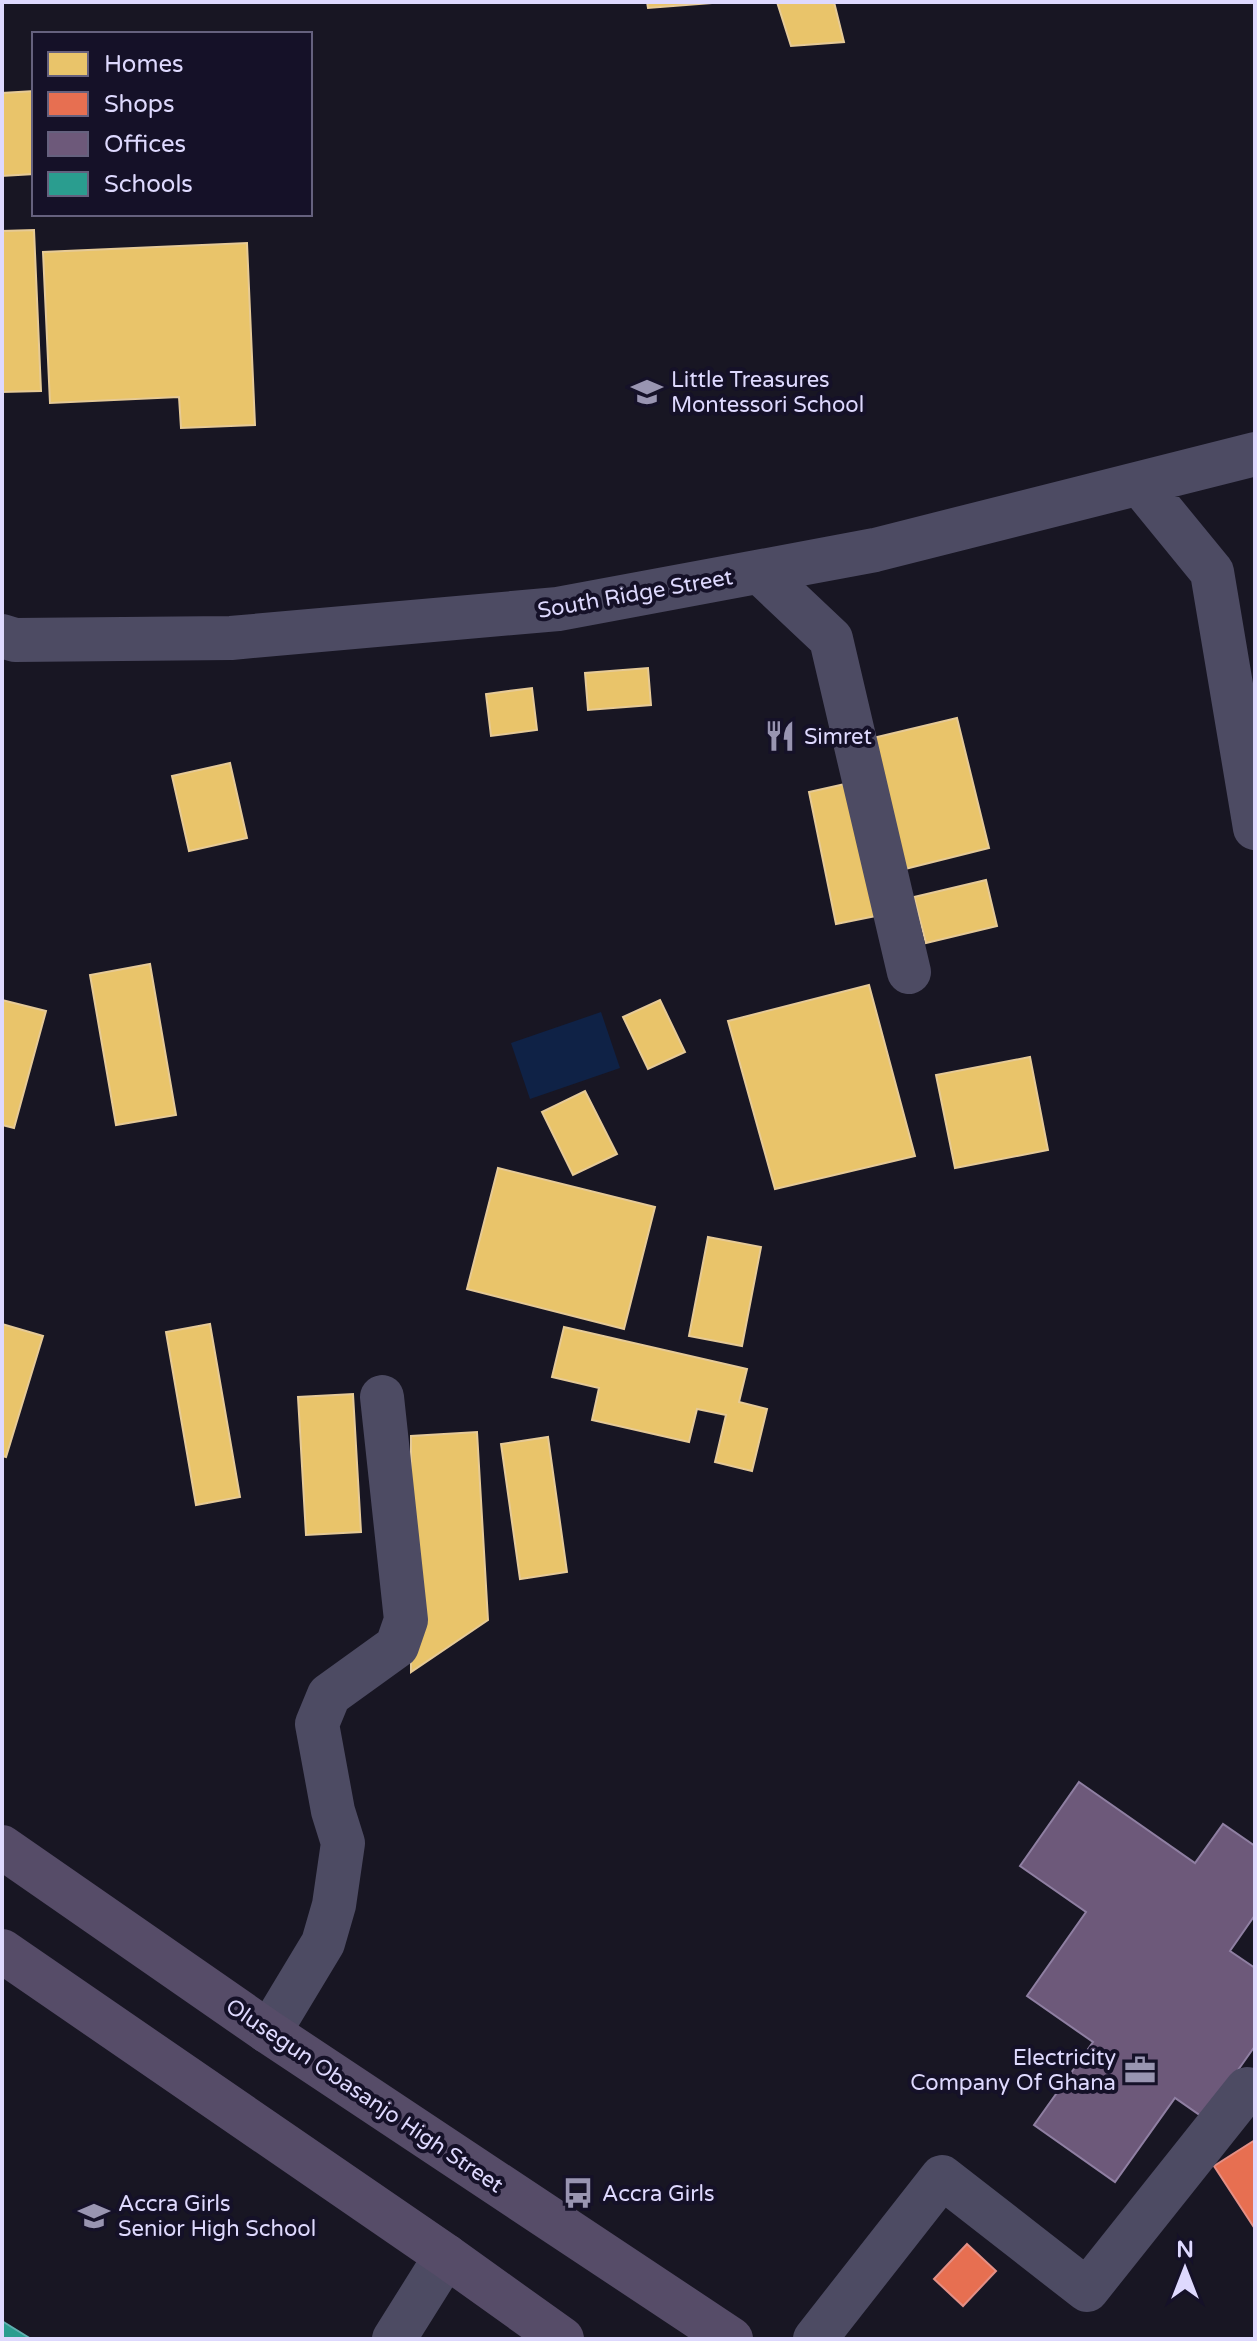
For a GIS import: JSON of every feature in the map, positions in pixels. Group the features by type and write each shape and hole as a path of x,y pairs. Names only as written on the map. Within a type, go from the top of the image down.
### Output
{"main road":[{"name":"Olusegun Obasanjo High Street","path":"2,1847 267,2031 731,2339"},
{"path":"2,1951 562,2339"}],"street":[{"name":"South Ridge Street","path":"2,636 15,640 231,638 558,609 875,550 1255,454"},
{"path":"1140,484 1212,572 1241,656 1255,828"},
{"path":"760,572 831,639 909,972"},
{"path":"267,2031 323,1943 334,1905 343,1843 333,1811 317,1724 329,1695 397,1646 406,1620 382,1397"},
{"path":"815,2339 942,2177 1087,2290 1247,2089"},
{"path":"394,2339 446,2256"}],"water":[{"path":"601,1012 620,1068 530,1099 511,1043"}],"building: Homes":[{"path":"647,2 725,2 648,8"},
{"path":"777,2 834,2 844,42 791,46"},
{"path":"32,91 32,174 2,176 2,93"},
{"path":"34,230 41,391 2,392 2,231"},
{"path":"247,243 255,425 181,428 179,397 50,403 43,252"},
{"path":"648,668 651,705 588,710 585,673"},
{"path":"532,688 537,730 491,736 486,694"},
{"path":"957,718 989,848 905,869 873,738"},
{"path":"230,763 247,838 189,851 172,776"},
{"path":"854,782 881,915 836,924 809,792"},
{"path":"986,880 997,926 926,943 914,897"},
{"path":"150,964 176,1115 116,1125 90,975"},
{"path":"869,985 915,1156 775,1189 728,1021"},
{"path":"2,1000 46,1011 14,1128 2,1125"},
{"path":"660,1000 685,1052 648,1069 623,1017"},
{"path":"1030,1057 1048,1150 955,1168 936,1075"},
{"path":"585,1091 617,1154 573,1175 542,1112"},
{"path":"498,1168 655,1207 624,1329 467,1289"},
{"path":"708,1237 761,1247 742,1346 689,1336"},
{"path":"2,1324 43,1336 6,1457 2,1456"},
{"path":"210,1324 240,1497 196,1505 166,1332"},
{"path":"564,1327 747,1369 739,1402 767,1409 752,1471 715,1462 726,1415 697,1409 689,1442 592,1420 599,1388 552,1377"},
{"path":"353,1394 361,1532 306,1535 298,1397"},
{"path":"477,1432 488,1620 411,1672 411,1436"},
{"path":"548,1437 567,1572 520,1579 501,1444"}],"building: Shops":[{"path":"1255,2140 1255,2229 1214,2166"},
{"path":"967,2244 996,2271 963,2306 934,2279"}],"building: Offices":[{"path":"1079,1782 1195,1863 1223,1824 1255,1846 1255,1915 1230,1951 1255,1968 1255,2046 1204,2118 1175,2098 1115,2182 1034,2125 1093,2042 1027,1996 1086,1912 1020,1866"}],"building: Schools":[{"path":"2,2321 31,2339 2,2339"}],"place":[{"name":"Little Treasures Montessori School","path":"647,392"},
{"name":"Simret","path":"780,736"},
{"name":"Electricity Company Of Ghana","path":"1140,2070"},
{"name":"Accra Girls","path":"578,2193"},
{"name":"Accra Girls Senior High School","path":"94,2216"}]}
